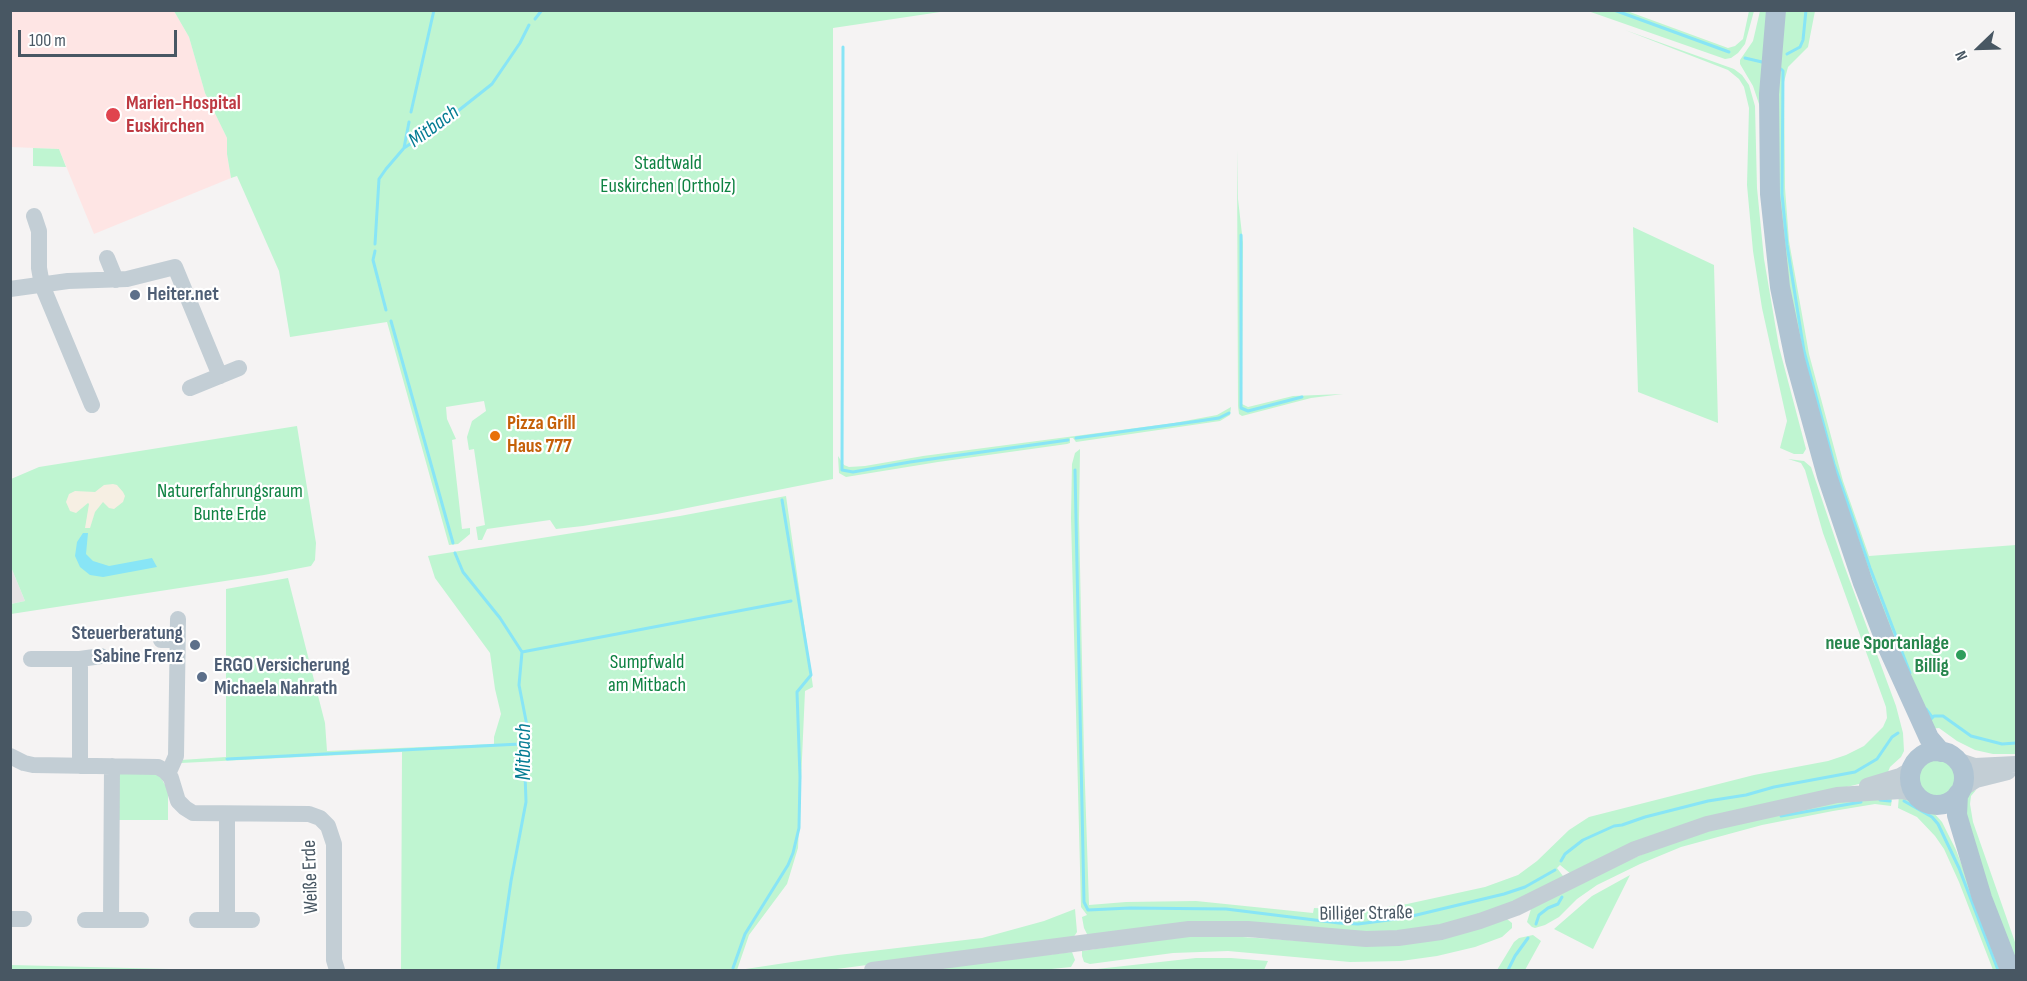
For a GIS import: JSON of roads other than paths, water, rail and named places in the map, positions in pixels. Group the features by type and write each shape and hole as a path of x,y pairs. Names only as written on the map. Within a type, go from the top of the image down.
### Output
{"main road":[{"path":"1776,10 1769,94 1768,153 1773,233 1780,287 1795,360 1820,454 1852,553 1888,648 1915,733 1918,750 1911,780 1916,794 1933,805 1948,823 1982,898 2010,970"},
{"path":"1888,648 1927,734 1964,773 1956,804 1957,815 1982,898"},
{"path":"1915,764 1929,753 1949,756"},
{"path":"1933,805 1947,803 1960,792"}],"street":[{"path":"34,216 39,231 39,268 42,285 92,405"},
{"path":"107,258 116,280"},
{"path":"10,289 86,280 116,280 144,276 175,267 220,376"},
{"path":"190,388 239,368"},
{"path":"12,762 33,765 153,766 162,768 168,774 176,756 169,640 178,619"},
{"path":"31,659 80,659 101,656"},
{"path":"80,659 80,766"},
{"path":"1949,756 1975,766 2016,764"},
{"name":"Billiger Straße","path":"872,970 1189,929 1248,929 1366,939 1398,938 1441,932 1516,908 1610,861 1666,837 1733,817 1837,795 1900,776 1915,764"},
{"path":"111,920 112,766"},
{"path":"1960,792 1976,780 2016,770"},
{"name":"Weiße Erde","path":"168,774 176,796 185,808 199,813 309,814 320,818 328,826 334,843 334,967"},
{"name":"Billiger Straße","path":"1837,795 1895,791 1916,794"},
{"path":"227,814 227,920"},
{"path":"86,920 141,920"},
{"path":"197,920 252,920"}],"water":[{"path":"83,533 88,533 86,554 93,561 109,566 152,558 157,567 103,577 90,575 80,567 75,556 77,542"}],"waterway":[{"path":"411,112 434,10"},
{"name":"Mitbach","path":"535,19 542,10"},
{"path":"1614,10 1729,52"},
{"path":"1787,54 1800,47 1803,40 1806,10"},
{"name":"Mitbach","path":"375,244 379,179 386,169 404,148 444,122 492,84 520,43 529,25"},
{"path":"843,47 842,470 853,472 1068,440"},
{"path":"1745,58 1762,62"},
{"path":"1781,69 1783,71 1782,194 1787,245 1804,351 1834,464 1910,673"},
{"path":"404,148 409,122"},
{"path":"1241,235 1241,408 1248,411 1302,397"},
{"name":"Mitbach","path":"375,251 373,260 386,310"},
{"name":"Mitbach","path":"391,321 453,543"},
{"path":"1076,438 1219,418 1229,413"},
{"path":"1075,470 1084,902 1088,910 1226,909 1358,924 1404,918 1504,894 1525,887 1555,870"},
{"path":"733,968 745,934 788,865 799,828 797,692 811,675 782,500"},
{"name":"Mitbach","path":"455,553 463,572 500,618 522,652 519,685 528,731 520,744 525,774 526,802 511,881 498,970"},
{"path":"522,652 791,601"},
{"path":"1926,709 1932,717"},
{"path":"1931,719 1934,716 1943,716 1971,736 2002,744 2016,743"},
{"path":"1561,861 1565,854 1583,840 1614,826 1708,801 1855,772 1877,759 1892,737 1898,733"},
{"path":"227,759 520,744"},
{"path":"1880,800 1890,801"},
{"path":"1904,801 1932,817 1938,824 1959,868 1998,970"},
{"path":"1781,816 1861,802"},
{"path":"1536,924 1539,915 1558,904 1562,897"},
{"path":"1508,970 1528,938"}],"place":[{"name":"Marien-Hospital Euskirchen","path":"113,115"},
{"name":"Heiter.net","path":"135,295"},
{"name":"Pizza Grill Haus 777","path":"495,436"},
{"name":"Steuerberatung Sabine Frenz","path":"195,645"},
{"name":"neue Sportanlage Billig","path":"1961,655"},
{"name":"ERGO Versicherung Michaela Nahrath","path":"202,677"}],"park label":[{"name":"Stadtwald Euskirchen (Ortholz)","path":"668,176"},
{"name":"Naturerfahrungsraum Bunte Erde","path":"230,504"},
{"name":"Sumpfwald am Mitbach","path":"647,674"}]}
